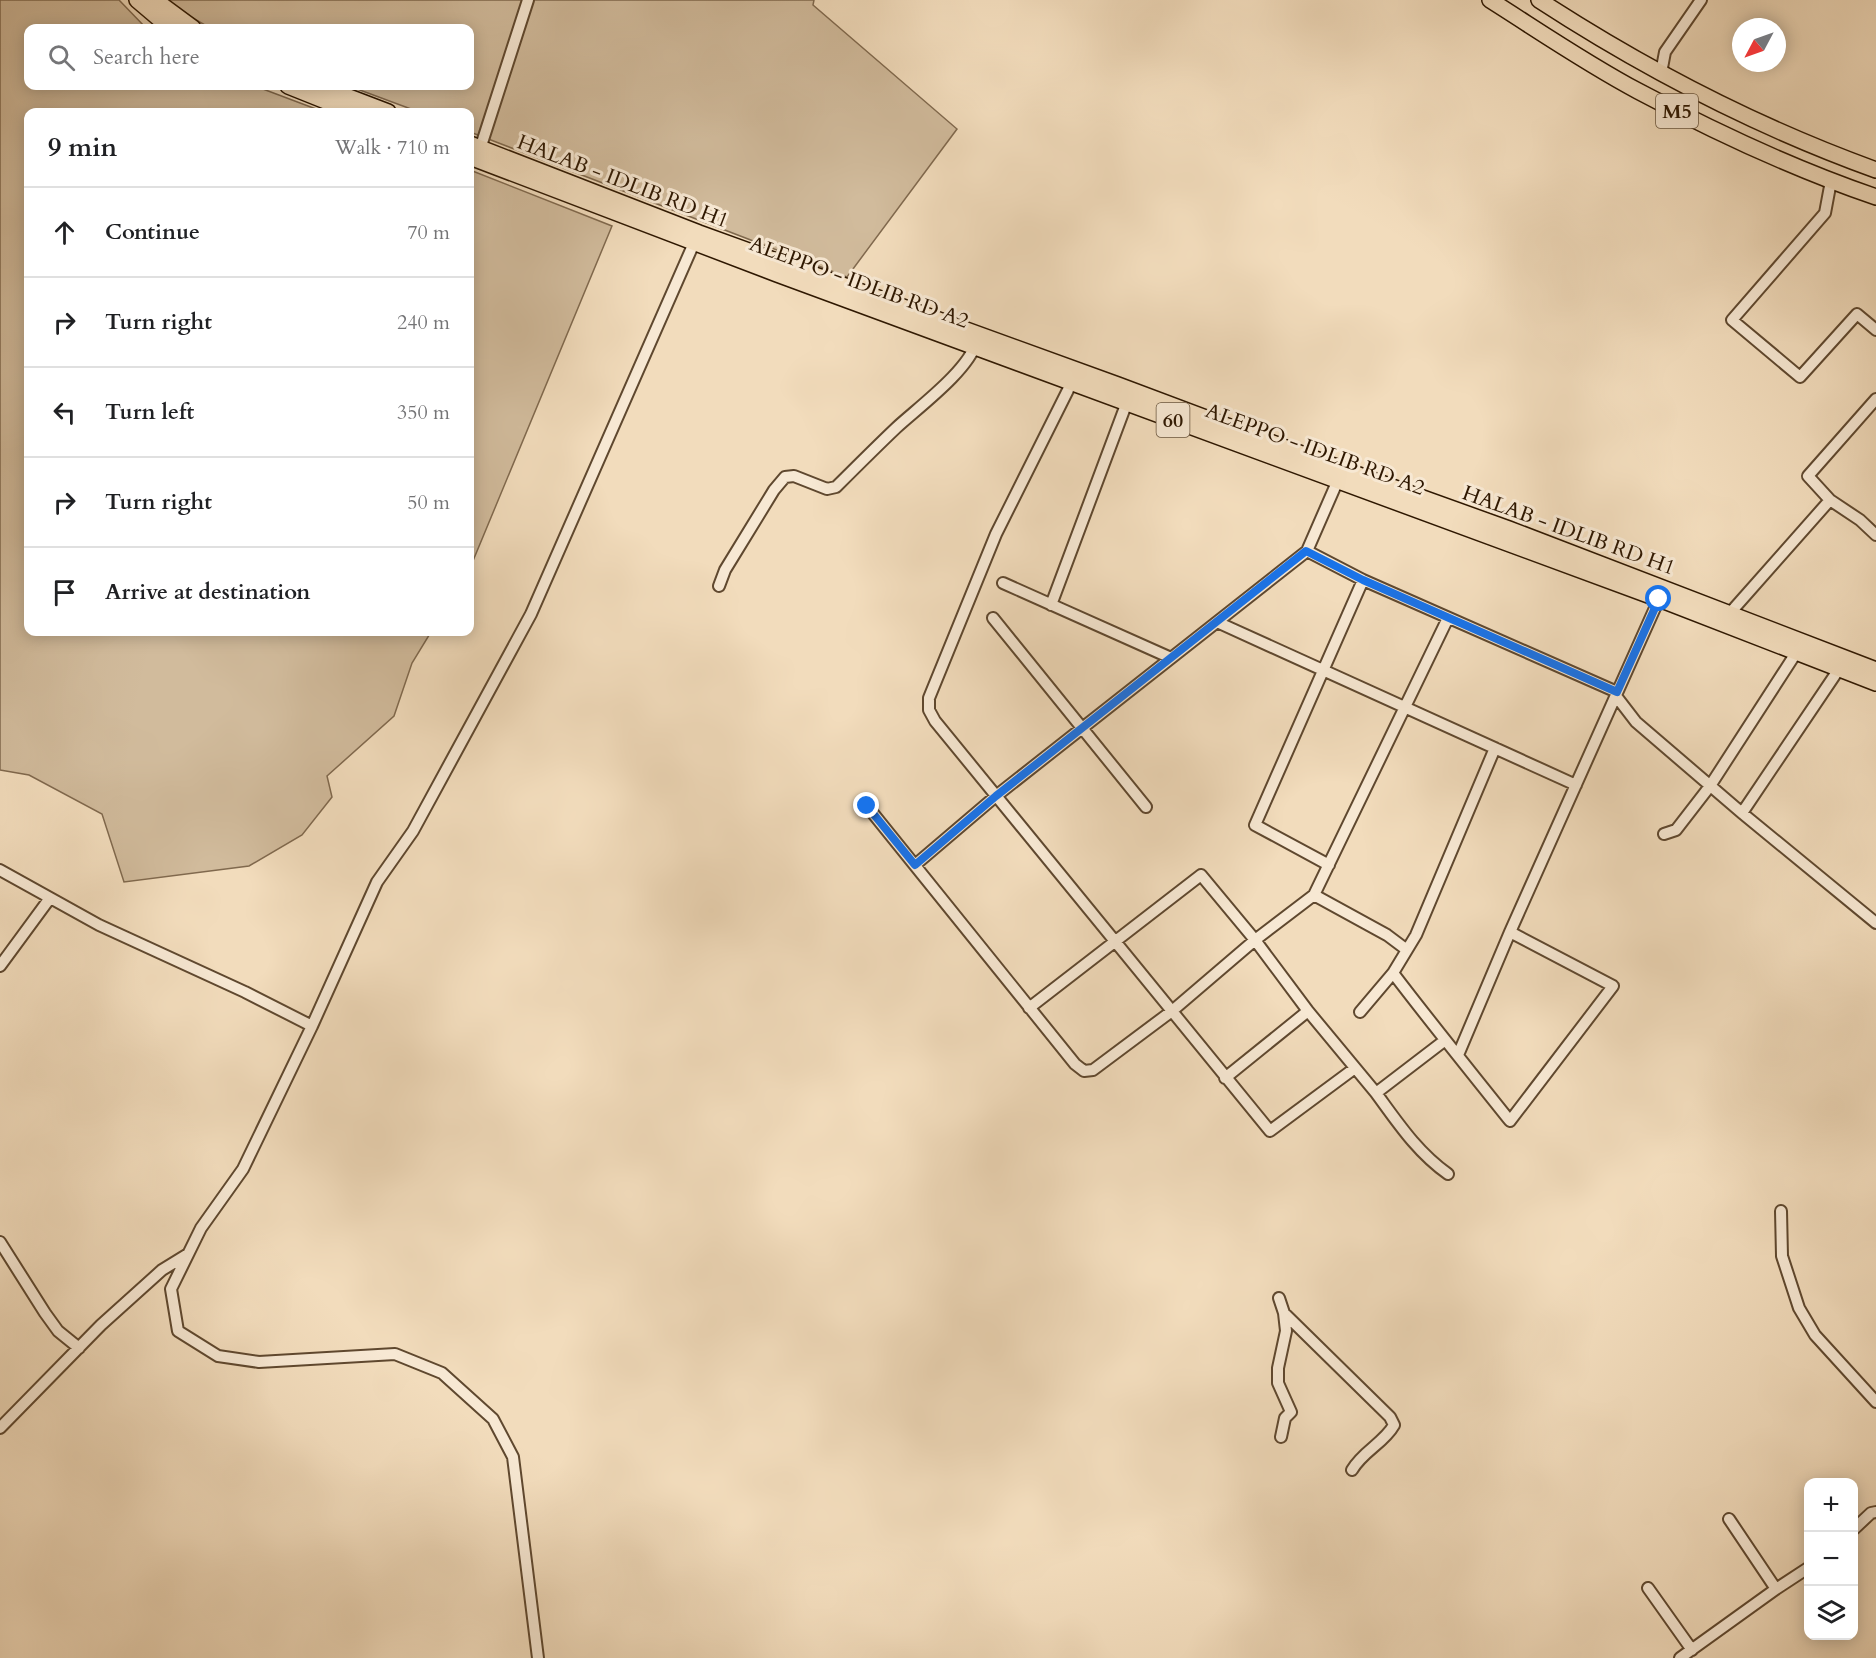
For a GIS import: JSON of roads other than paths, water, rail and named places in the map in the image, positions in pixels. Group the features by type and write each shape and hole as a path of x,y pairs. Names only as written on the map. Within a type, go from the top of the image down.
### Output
{"highway":[{"path":"137,0 165,24"},
{"path":"155,0 188,24"},
{"name":"M5","path":"1490,0 1637,91 1720,133 1831,182 1876,197"},
{"name":"M5","path":"1539,0 1661,73 1730,109 1824,151 1876,170"},
{"path":"298,90 343,108"},
{"path":"330,90 378,108"},
{"name":"ALEPPO - IDLIB RD A2","path":"474,150 696,238 1340,475 1876,683"},
{"name":"HALAB - IDLIB RD H1","path":"1340,475 1509,529 1876,670"}],"street":[{"path":"474,147 528,0"},
{"path":"1661,73 1665,52 1701,0"},
{"path":"1831,182 1825,213 1732,320 1800,377 1857,314 1876,330"},
{"path":"538,1658 513,1457 493,1419 442,1372 395,1354 259,1362 218,1356 178,1331 171,1289 201,1228 243,1169 312,1026 377,882 413,831 531,614 696,238"},
{"path":"719,586 725,570 774,490 785,477 794,476 827,489 836,487 954,375 967,361 977,341"},
{"path":"1068,390 996,534 929,698 929,710 935,721 1270,1131 1355,1068"},
{"path":"1876,399 1808,476 1830,500 1860,520 1876,535"},
{"path":"1052,605 1124,410"},
{"path":"915,865 996,796 1306,551 1340,475"},
{"path":"1730,613 1830,500"},
{"path":"1306,551 1363,580 1617,694 1636,722 1876,923"},
{"path":"1329,865 1256,825 1363,580"},
{"path":"1003,584 1171,658"},
{"path":"1458,1055 1510,932 1659,599"},
{"path":"993,618 1146,807"},
{"path":"867,806 1075,1064 1084,1071 1093,1070 1172,1011 1255,940 1314,895 1448,618"},
{"path":"1217,622 1576,785"},
{"path":"1664,834 1676,830 1710,786 1796,652"},
{"path":"1742,813 1839,669"},
{"path":"1360,1012 1393,973 1416,935 1495,748"},
{"path":"0,870 99,925 245,992 312,1026"},
{"path":"1029,1008 1201,875 1255,940 1308,1011 1376,1093 1418,1149 1448,1174"},
{"path":"1314,895 1387,935 1407,950"},
{"path":"0,966 50,898"},
{"path":"1393,973 1444,1041 1458,1055 1510,1121 1613,986 1510,932"},
{"path":"1225,1078 1308,1011"},
{"path":"1376,1093 1444,1041"},
{"path":"1780,1211 1782,1256 1799,1308 1815,1335 1876,1402"},
{"path":"0,1242 58,1331 79,1348"},
{"path":"0,1428 101,1325 162,1270 188,1253"},
{"path":"1279,1298 1286,1331 1278,1368 1278,1383 1291,1412 1285,1418 1281,1437"},
{"path":"1284,1313 1390,1417 1394,1425 1389,1433 1358,1459 1352,1470"},
{"path":"1858,1525 1871,1513 1876,1512"},
{"path":"1729,1520 1776,1589"},
{"path":"1680,1658 1804,1571"},
{"path":"1648,1588 1692,1650"}]}
